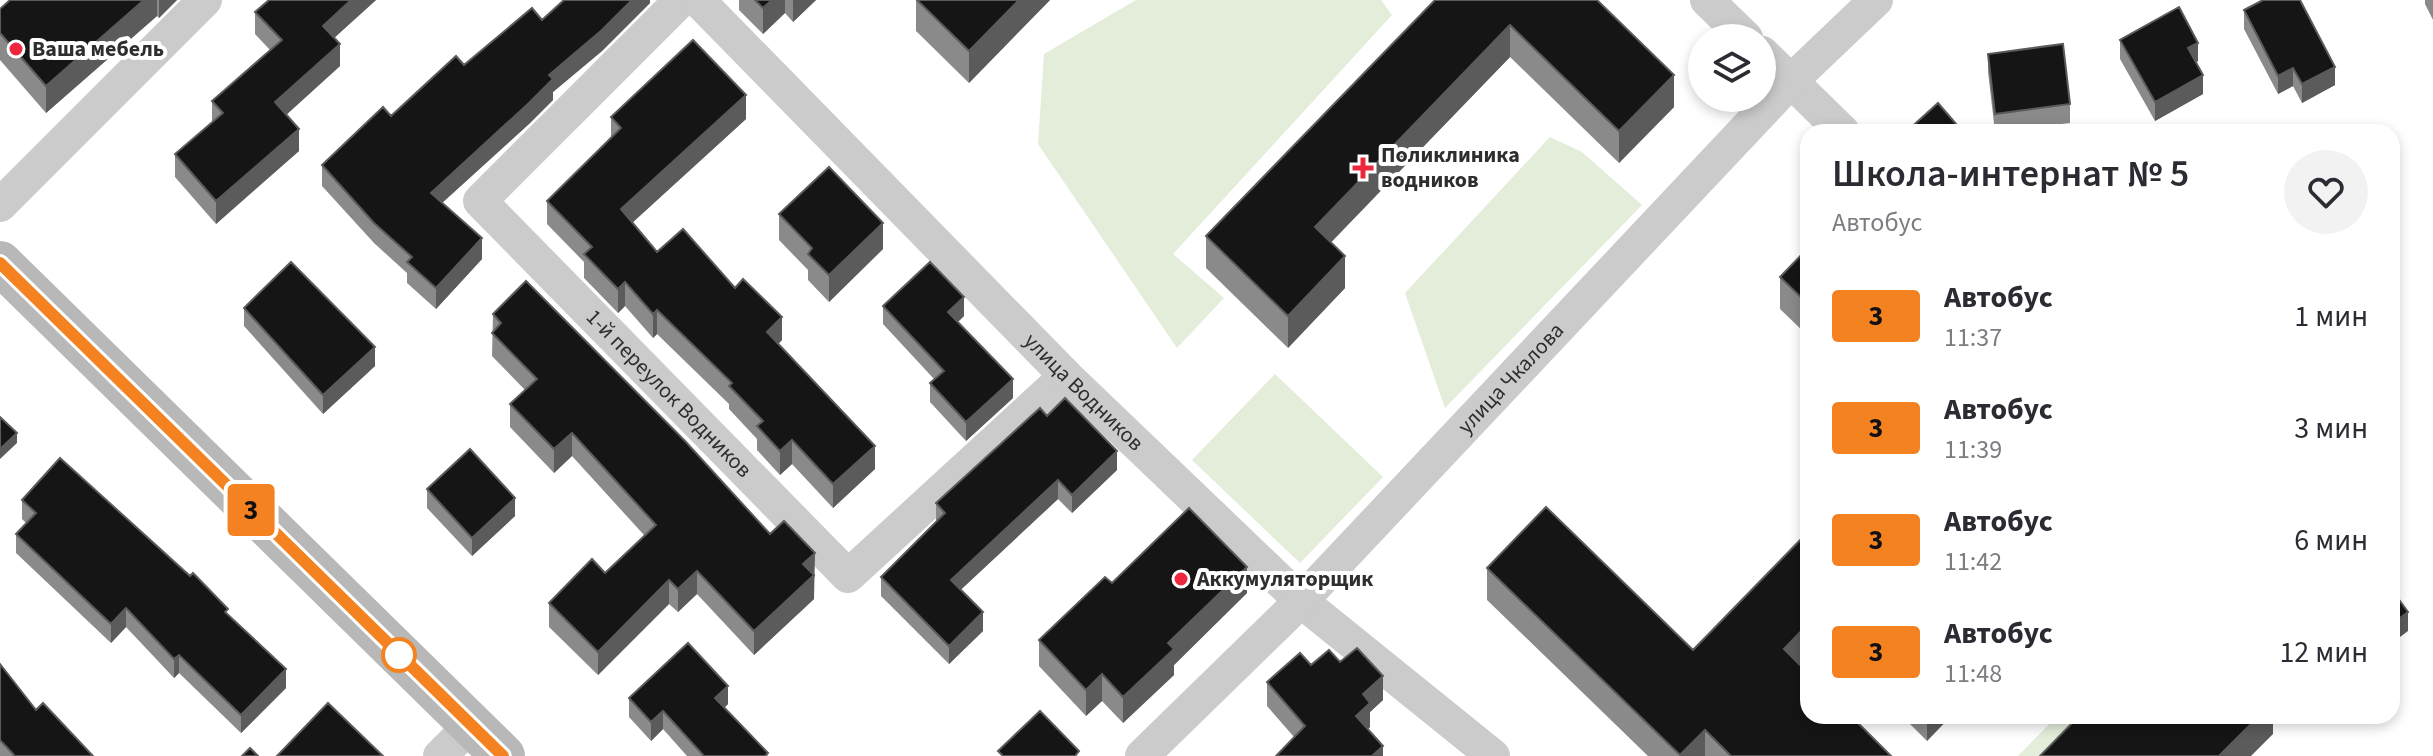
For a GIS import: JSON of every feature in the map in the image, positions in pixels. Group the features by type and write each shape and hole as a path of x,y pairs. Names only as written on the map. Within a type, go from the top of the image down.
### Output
{"main road":[{"path":"0,263 503,756"}],"street":[{"path":"0,205 205,0"},
{"name":"1-й переулок Водников","path":"681,0 480,201 848,576 1066,376"},
{"name":"улица Водников","path":"698,0 1066,376 1301,601 1493,756"},
{"path":"1707,0 1732,24"},
{"name":"улица Чкалова","path":"1142,756 1301,601 1791,81 1876,0"},
{"path":"1776,67 1835,124"},
{"path":"440,756 471,725"}],"green space":[{"path":"1136,0 1381,0 1392,15 1173,254 1224,298 1177,348 1038,144 1044,54"},
{"path":"1550,137 1582,152 1642,205 1445,408 1405,293"},
{"path":"1275,374 1383,477 1300,563 1192,460"},
{"path":"2049,724 2121,724 2090,756 2018,756"}],"building":[{"path":"10,0 144,0 46,86 0,33 0,9"},
{"path":"269,0 351,0 323,26 340,44 275,102 299,129 216,201 175,154 223,113 212,101 282,40 255,12"},
{"path":"564,0 632,0 549,75 553,79 529,103 431,193 482,238 436,288 407,262 412,257 374,223 322,165 383,107 391,116 456,56 464,65 532,8 542,20"},
{"path":"755,0 772,0 763,8"},
{"path":"917,0 1019,0 969,51"},
{"path":"1435,0 1597,0 1674,75 1619,131 1510,25 1315,227 1345,256 1288,316 1206,236"},
{"path":"2263,0 2300,0 2335,67 2302,84 2293,68 2278,76 2244,10"},
{"path":"2179,7 2198,43 2188,48 2203,75 2155,102 2120,40"},
{"path":"693,40 746,95 621,209 657,252 683,229 735,288 743,279 782,317 767,332 875,446 833,484 792,440 780,451 757,426 763,421 729,386 732,383 657,310 653,314 625,282 618,289 584,254 592,247 547,201 621,128 611,117"},
{"path":"2063,44 2070,104 1995,114 1988,54"},
{"path":"1938,103 1956,124 1915,124"},
{"path":"829,167 883,223 829,275 808,254 812,248 779,214"},
{"path":"1800,256 1800,296 1780,277"},
{"path":"291,262 375,347 323,395 244,308"},
{"path":"930,262 964,297 948,312 1013,379 966,422 930,383 944,371 883,306"},
{"path":"526,281 685,441 770,534 784,521 815,553 803,564 814,575 754,631 697,571 678,589 669,580 598,652 549,603 592,559 605,573 656,525 572,433 554,449 510,404 537,379 492,333 501,323 493,314"},
{"path":"1065,398 1117,451 1072,495 1058,480 951,580 983,612 949,646 881,577 945,513 936,503 1040,408 1047,416"},
{"path":"0,417 17,433 0,449"},
{"path":"470,449 515,498 472,538 427,489"},
{"path":"60,458 190,576 193,573 228,609 225,612 286,669 241,715 179,655 174,659 126,608 111,624 16,534 36,513 22,500"},
{"path":"1546,507 1693,650 1800,540 1800,632 1784,649 1800,665 1800,724 1859,724 1891,756 1731,756 1705,730 1680,755 1487,568"},
{"path":"1189,508 1247,567 1168,643 1174,649 1123,697 1102,674 1086,690 1039,640 1105,577 1112,583"},
{"path":"2400,601 2408,612 2400,618"},
{"path":"688,643 728,686 715,698 768,753 765,756 704,756 663,711 651,722 629,698"},
{"path":"1357,648 1383,676 1363,694 1370,703 1356,716 1383,746 1372,756 1276,756 1305,726 1267,682 1300,653 1311,665 1329,650 1340,662"},
{"path":"0,664 36,710 43,703 93,756 15,756 0,740"},
{"path":"328,703 383,756 277,756"},
{"path":"1040,711 1079,751 1075,756 1003,756 998,751"},
{"path":"2071,724 2251,724 2219,756 2040,756"},
{"path":"250,748 258,756 242,756"}],"bus line":[{"name":"3","path":"0,263 503,756"}],"place":[{"name":"Ваша мебель","path":"16,49"},
{"name":"Поликлиника водников","path":"1363,168"},
{"name":"Аккумуляторщик","path":"1181,579"}]}
